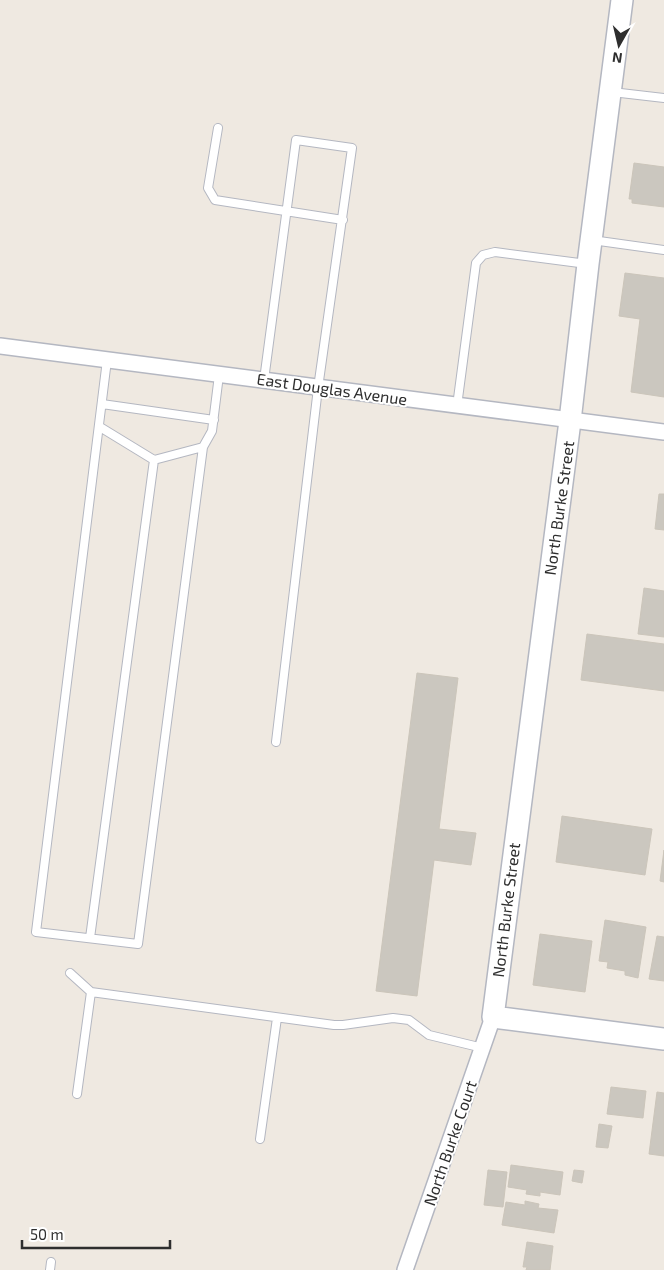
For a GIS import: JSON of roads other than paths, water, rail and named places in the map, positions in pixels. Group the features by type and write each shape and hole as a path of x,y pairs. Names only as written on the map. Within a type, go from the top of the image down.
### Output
{"street":[{"name":"North Burke Street","path":"493,1017 622,0"},
{"name":"East Douglas Avenue","path":"0,346 664,432"},
{"path":"493,1017 664,1039"},
{"name":"North Burke Court","path":"406,1270 493,1017"}],"lane":[{"path":"610,92 664,98"},
{"path":"218,128 208,188 215,200 342,220"},
{"path":"264,380 296,140 352,148 318,388 276,742"},
{"path":"591,240 664,250"},
{"path":"457,406 476,263 483,255 495,252 588,264"},
{"path":"107,360 36,932 138,944 203,447 212,430 219,374"},
{"path":"102,404 214,420"},
{"path":"100,427 154,460 203,447"},
{"path":"90,938 154,460"},
{"path":"70,973 91,992 343,1026 394,1018 409,1020 429,1035 483,1048"},
{"path":"77,1094 91,992"},
{"path":"260,1139 277,1018"}]}
